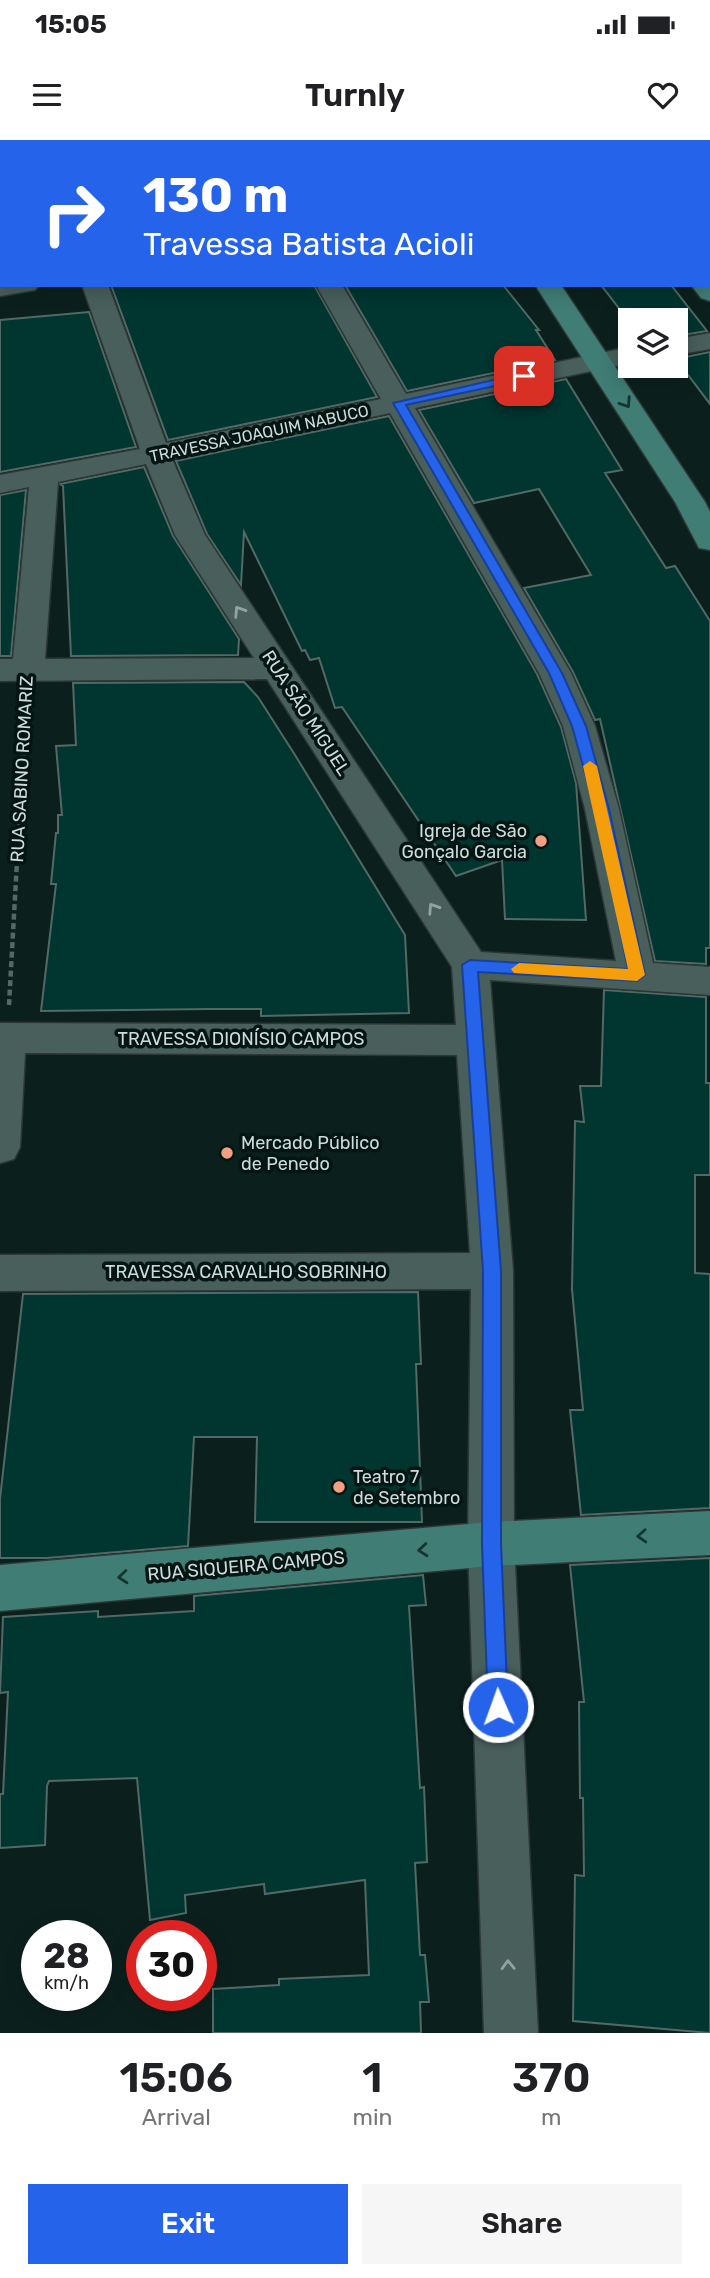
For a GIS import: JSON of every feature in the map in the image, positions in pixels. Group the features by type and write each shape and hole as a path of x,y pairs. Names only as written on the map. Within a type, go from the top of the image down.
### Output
{"main road":[{"path":"549,287 700,501 710,541"},
{"name":"RUA SIQUEIRA CAMPOS","path":"0,1588 491,1544 710,1533"}],"street":[{"name":"RUA SÃO MIGUEL","path":"96,287 156,454 190,535 470,965"},
{"path":"330,287 555,673 579,726 602,809 637,975"},
{"path":"688,345 710,341"},
{"name":"TRAVESSA JOAQUIM NABUCO","path":"0,484 618,357"},
{"name":"RUA SABINO ROMARIZ","path":"14,670 44,476"},
{"path":"14,670 277,668"},
{"path":"511,2033 491,1544 492,1271 470,965 710,981"},
{"path":"0,1147 4,1038"},
{"name":"TRAVESSA DIONÍSIO CAMPOS","path":"4,1038 475,1040"},
{"name":"TRAVESSA CARVALHO SOBRINHO","path":"0,1273 492,1271"}],"path":[{"name":"RUA SABINO ROMARIZ","path":"4,1038 14,670"}],"building":[{"path":"112,287 315,287 377,397 168,440"},
{"path":"346,287 505,287 539,330 536,330 555,360 407,391"},
{"path":"603,287 673,287 707,331 688,334 688,308 619,308"},
{"path":"89,312 136,447 0,472 0,320"},
{"path":"710,352 710,404 688,375 688,357"},
{"path":"566,379 622,470 605,473 666,568 675,566 710,621 710,948 706,948 706,964 655,961 600,719 595,720 573,672 524,588 591,575 539,489 474,503 419,410"},
{"path":"389,416 537,674 561,727 576,783 586,920 505,919 502,860 456,876 342,707 335,708 319,658 310,660 305,650 302,651 244,532 241,585 207,534 176,461"},
{"path":"144,467 173,536 239,639 238,655 71,656 63,486 60,484"},
{"path":"26,490 11,656 0,656 0,495"},
{"path":"244,682 258,697 295,755 405,935 409,1013 261,1016 261,1009 41,1011 56,884 51,884 56,833 58,815 62,815 56,746 76,745 73,683"},
{"path":"604,990 706,997 710,1175 695,1175 695,1273 710,1274 710,1508 581,1515 570,1410 583,1410 572,1289 575,1121 584,1122 580,1086 601,1086"},
{"path":"418,1292 421,1364 416,1364 422,1522 255,1522 257,1437 194,1437 188,1546 47,1558 0,1558 0,1499 23,1294"},
{"path":"710,1558 710,2033 573,2021 575,1875 584,1876 579,1702 584,1702 570,1565"},
{"path":"423,1575 426,1605 409,1606 420,1788 424,1787 427,1862 415,1863 420,1955 425,1955 429,2002 420,2002 421,2033 213,2033 217,1989 279,1985 279,1979 369,1975 365,1880 265,1894 264,1884 185,1895 186,1913 150,1920 137,1778 49,1781 45,1845 0,1848 0,1794 3,1794 8,1692 0,1693 3,1617 98,1611 98,1617 194,1611 194,1596"}],"slow traffic":[{"path":"519,969 637,975 602,809 590,766"}],"place":[{"name":"Igreja de São Gonçalo Garcia","path":"541,841"},
{"name":"Mercado Público de Penedo","path":"227,1153"},
{"name":"Teatro 7 de Setembro","path":"339,1487"}],"route":[{"path":"498,1707 491,1544 492,1271 470,965 637,975 602,809 579,726 555,673 399,403 524,376"}]}
